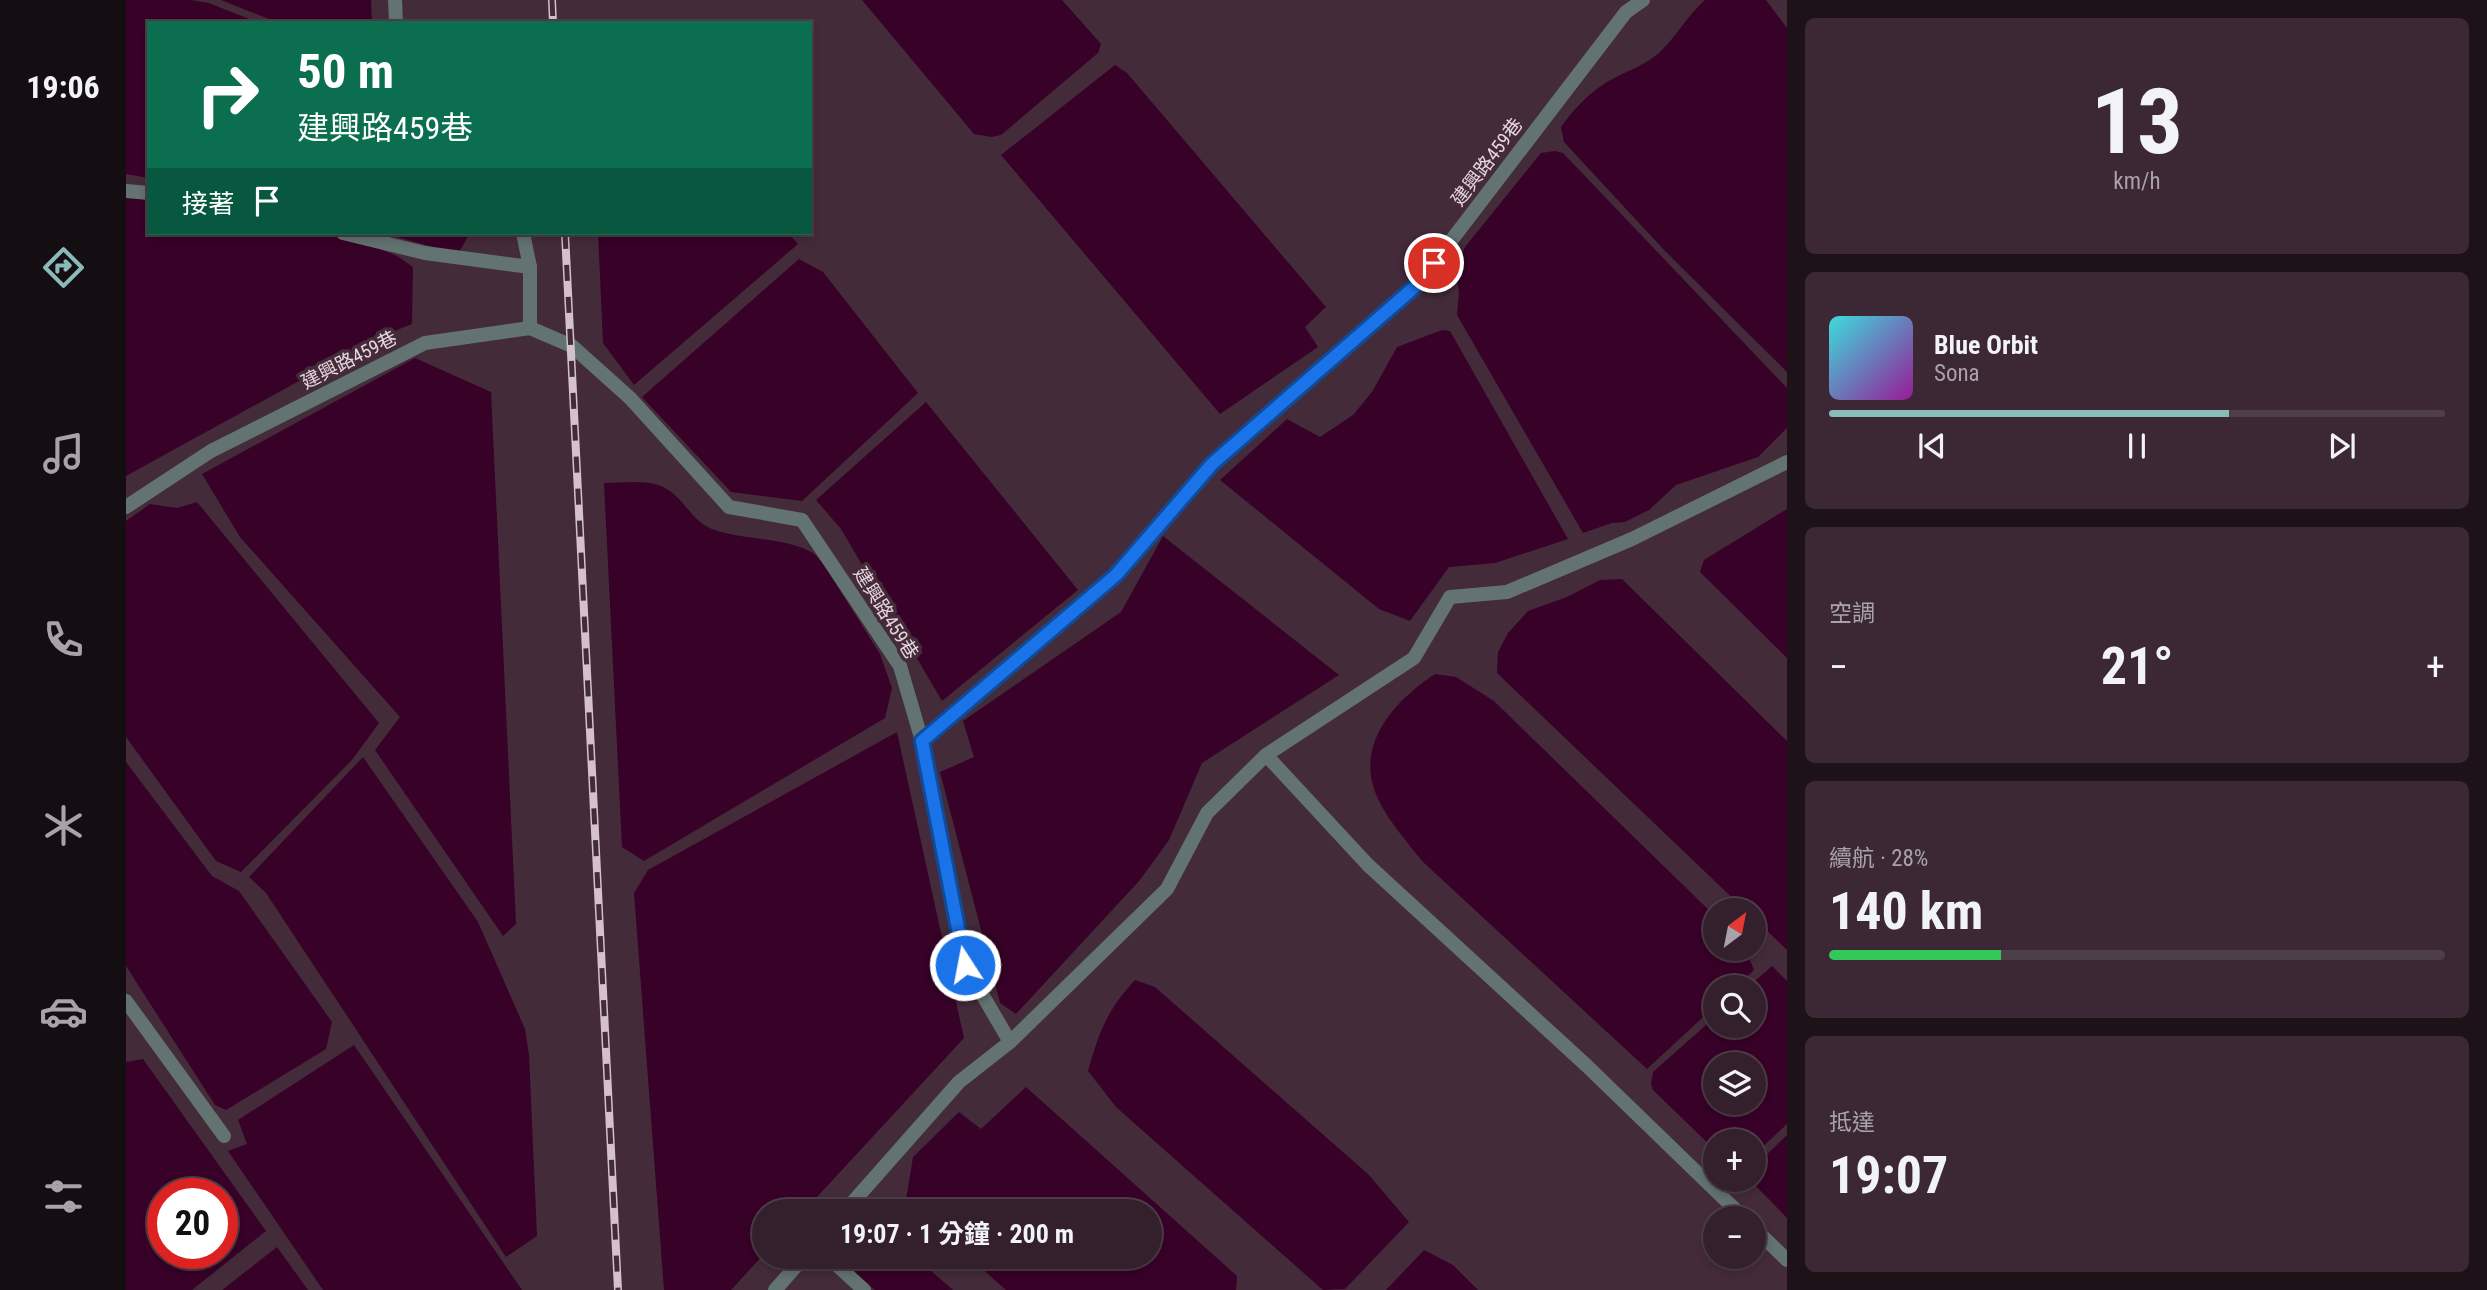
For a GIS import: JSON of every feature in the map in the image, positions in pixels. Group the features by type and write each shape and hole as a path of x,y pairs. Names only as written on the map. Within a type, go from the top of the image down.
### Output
{"lane":[{"path":"395,0 396,21"},
{"name":"建興路459巷","path":"126,507 211,451 425,343 530,328 572,346 630,398 729,507 802,520 900,666 922,741 1116,575 1212,464 1418,284 1626,12 1643,0"},
{"path":"126,191 147,193"},
{"path":"351,235 425,253 530,267"},
{"path":"523,235 530,267 530,328"},
{"path":"856,1199 959,1082 1010,1042 1167,889 1207,813 1266,755 1414,658 1451,597 1507,592 1632,539 1787,462"},
{"path":"922,741 965,965 1010,1042"},
{"path":"1266,755 1368,865 1587,1066 1732,1206"},
{"path":"126,1001 224,1136"},
{"path":"1766,1240 1787,1260"},
{"path":"775,1290 794,1269"},
{"path":"841,1269 864,1290"}],"shaded area":[{"path":"126,0 191,0 209,3 254,21 147,21 147,178 126,174"},
{"path":"221,0 371,0 372,21 274,21"},
{"path":"862,0 1062,0 1101,44 1098,53 1001,135 992,137 974,134"},
{"path":"1705,0 1766,0 1787,28 1787,372 1664,250 1564,142 1561,127 1582,102 1607,82 1653,58"},
{"path":"1115,65 1127,73 1326,307 1305,327 1318,347 1220,414 1001,155"},
{"path":"1541,153 1563,153 1787,388 1787,428 1758,457 1676,485 1649,510 1625,522 1612,523 1583,533 1457,315 1459,292 1456,268 1465,247"},
{"path":"126,197 147,198 147,235 336,235 397,256 413,267 412,324 377,338 126,476"},
{"path":"390,235 469,235 458,254"},
{"path":"598,235 790,235 798,244 634,385 603,343"},
{"path":"799,259 823,272 918,393 802,501 731,492 642,397"},
{"path":"1442,330 1450,331 1568,539 1495,563 1449,567 1410,621 1379,609 1220,480 1287,419 1320,437 1353,415 1372,392 1397,347"},
{"path":"415,358 491,392 516,924 503,936 375,750 400,717 240,537 202,474"},
{"path":"926,402 1078,590 942,701 841,529 816,500"},
{"path":"638,482 658,485 673,494 698,520 712,529 777,541 813,553 824,565 880,654 892,688 885,718 644,861 622,847 604,483"},
{"path":"197,502 379,723 352,760 241,872 216,861 126,737 126,521 150,504 177,508"},
{"path":"1787,509 1787,658 1700,572 1704,560"},
{"path":"1163,536 1339,675 1202,763 1169,840 1140,880 1016,1014 1000,1003 940,772 974,757 963,721 1121,612"},
{"path":"1622,579 1787,741 1787,950 1766,930 1766,898 1732,898 1497,673 1498,652 1508,633 1528,611 1567,597 1600,580"},
{"path":"1435,674 1456,677 1494,701 1703,904 1703,961 1750,961 1754,970 1749,975 1703,975 1703,1017 1647,1069 1422,861 1383,808 1374,789 1370,771 1371,754 1384,722 1421,684"},
{"path":"897,732 964,1038 815,1199 752,1199 752,1267 731,1290 664,1290 634,893 648,870"},
{"path":"363,757 478,922 525,1029 529,1055 537,1236 506,1257 266,893 249,877"},
{"path":"126,762 212,876 239,891 332,1022 326,1049 226,1110 215,1105 126,966"},
{"path":"1772,966 1787,981 1787,1124 1766,1144 1766,1129 1703,1129 1703,1138 1653,1090 1653,1072 1703,1028 1703,1038 1766,1038 1766,975 1762,975"},
{"path":"1135,980 1155,987 1368,1174 1409,1222 1345,1289 1323,1290 1116,1107 1088,1071 1105,1022 1117,1001"},
{"path":"354,1045 522,1290 323,1290 228,1151 247,1144 238,1120"},
{"path":"143,1059 228,1178 147,1178 147,1269 218,1269 192,1290 126,1290 126,1062"},
{"path":"1026,1087 1151,1199 906,1199 913,1157 959,1112 981,1129"},
{"path":"1787,1135 1787,1218 1762,1192 1766,1192 1766,1155"},
{"path":"238,1192 266,1231 238,1253"},
{"path":"1162,1209 1237,1276 1236,1290 1006,1290 982,1269 1162,1269"},
{"path":"277,1247 308,1290 222,1290"},
{"path":"1424,1250 1453,1265 1478,1290 1386,1290"},
{"path":"929,1269 953,1290 875,1290 853,1271"}],"railway":[{"path":"552,0 553,21"},
{"path":"565,235 618,1290"}],"route":[{"path":"965,965 922,741 1116,575 1212,464 1418,284 1434,263"}]}
